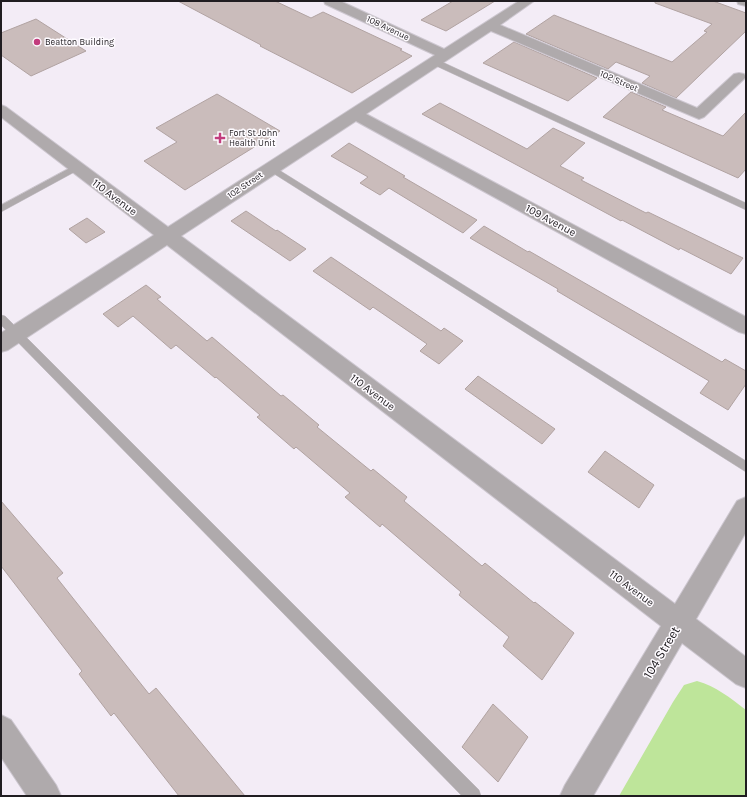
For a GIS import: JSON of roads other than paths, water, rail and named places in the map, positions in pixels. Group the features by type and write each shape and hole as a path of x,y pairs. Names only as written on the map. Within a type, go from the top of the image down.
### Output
{"street":[{"name":"108 Avenue","path":"330,1 441,58"},
{"name":"102 Street","path":"9,339 528,1"},
{"name":"102 Street","path":"490,26 699,114 738,77"},
{"name":"110 Avenue","path":"1,110 746,674"},
{"name":"109 Avenue","path":"355,114 746,326"},
{"name":"104 Street","path":"576,796 746,509"},
{"path":"1,730 45,796"}],"lane":[{"path":"441,58 746,207"},
{"path":"1,209 77,168"},
{"path":"271,168 746,467"},
{"path":"1,319 9,339 473,796"}],"place":[{"name":"Beatton Building","path":"37,42"},
{"name":"Fort St John Health Unit","path":"220,138"}]}
